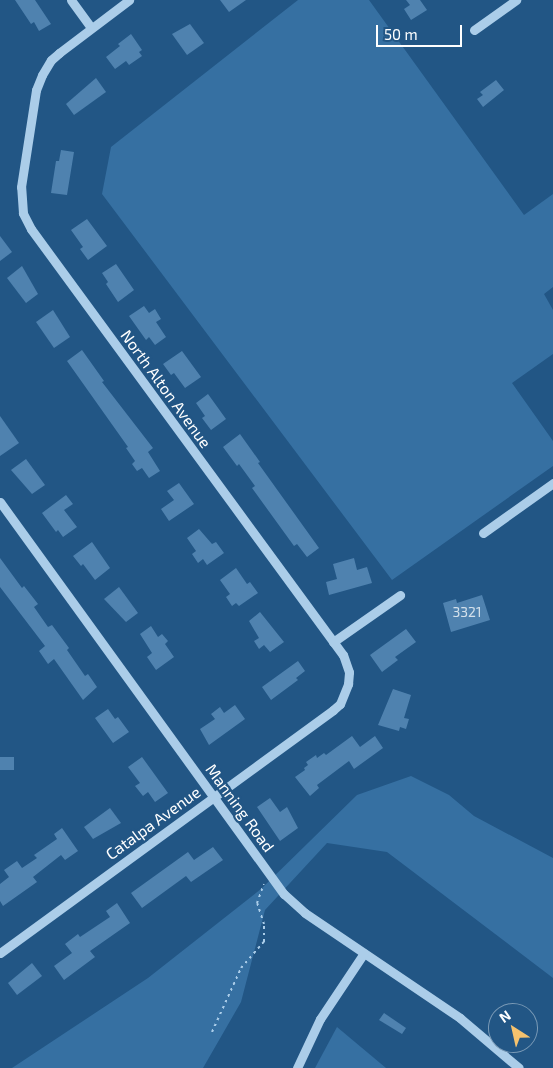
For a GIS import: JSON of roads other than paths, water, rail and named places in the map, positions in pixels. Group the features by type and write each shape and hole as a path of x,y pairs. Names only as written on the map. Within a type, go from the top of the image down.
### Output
{"street":[{"path":"71,0 91,28"},
{"name":"North Alton Avenue","path":"129,0 51,60 40,80 36,90 20,196 26,222 343,655 348,672 347,688 344,697"},
{"path":"474,30 516,0"},
{"path":"483,534 553,483"},
{"name":"Manning Road","path":"0,502 271,877 298,907 477,1031 519,1068"},
{"path":"333,642 400,595"},
{"name":"Catalpa Avenue","path":"0,953 333,710 344,697"},
{"path":"297,1068 320,1019 364,953"}]}
